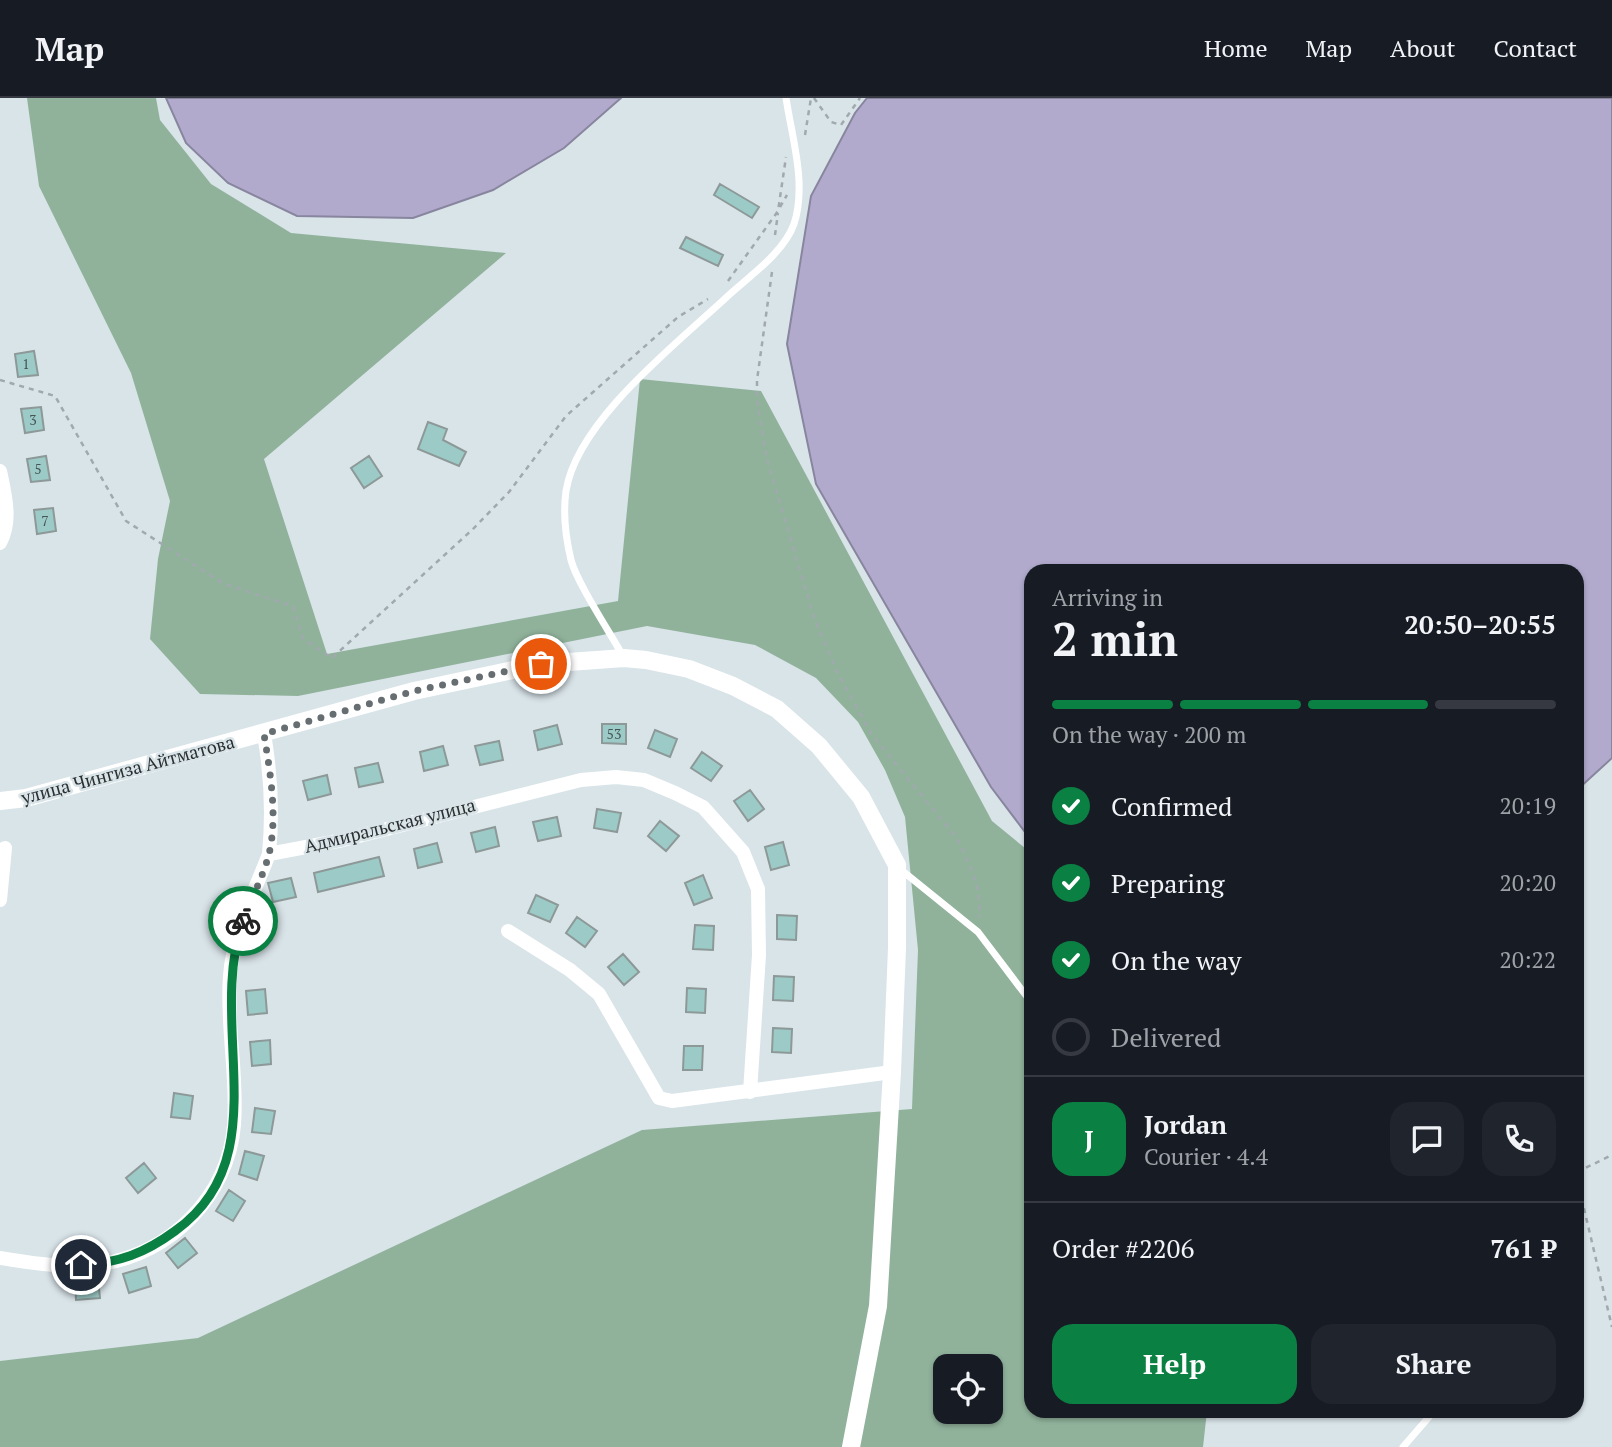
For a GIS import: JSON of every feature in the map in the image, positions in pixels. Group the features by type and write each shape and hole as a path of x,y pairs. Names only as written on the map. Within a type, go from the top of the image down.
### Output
{"street":[{"path":"0,471 7,507 5,534 0,544"},
{"name":"улица Чингиза Айтматова","path":"0,802 26,798 414,691 541,664 624,658 689,669 733,686 777,709 819,746 861,797 897,865"},
{"path":"0,1258 60,1267 102,1264 148,1251 184,1225 208,1200 224,1172 234,1124 229,1010 235,945 269,854 273,820 270,770 264,734"},
{"name":"Адмиральская улица","path":"269,854 343,840 580,780 616,777 644,780 675,793 703,807 743,852 758,889 759,955 750,1092"},
{"path":"0,900 5,848"},
{"path":"851,1447 877,1306 892,1072 897,865"},
{"path":"508,931 570,970 599,994 659,1098 673,1101 892,1072"}],"lane":[{"path":"624,658 572,562 566,522 566,491 577,456 598,423 627,391 773,254 793,226 801,194 786,98"},
{"path":"897,865 978,932 1024,994"},
{"path":"1403,1447 1428,1418"}],"path":[{"path":"812,98 831,122 841,125 860,98"},
{"path":"804,138 812,98"},
{"path":"787,151 773,254 770,302 757,380 757,401 767,459 814,618 838,672 873,735 956,837 967,856 980,899 978,932"},
{"path":"726,283 778,211 787,195 796,166"},
{"path":"0,380 55,396 127,521 224,584 293,606 303,639 332,658 473,529 509,492 566,416 678,317 715,295"},
{"path":"1584,1169 1612,1155"},
{"path":"1584,1209 1612,1327"}],"green space":[{"path":"27,98 156,98 160,120 211,184 291,233 506,253 264,459 327,654 618,601 640,379 761,391 992,821 1024,847 1024,1418 1206,1418 1203,1447 0,1447 0,1361 198,1338 642,1130 912,1109 918,950 905,817 885,770 858,722 816,678 755,645 647,626 298,696 200,694 150,639 158,559 170,501 131,373 39,186"}],"shaded area":[{"path":"166,98 621,98 564,148 493,190 413,218 297,216 228,183 186,143"},
{"path":"867,98 1612,98 1612,758 1584,784 1584,564 1024,564 1024,831 991,787 816,484 787,344 811,196 855,113"}],"building":[{"path":"720,184 759,207 752,218 714,195"},
{"path":"686,237 723,255 718,266 680,248"},
{"path":"34,351 38,375 18,377 15,354"},
{"path":"41,407 44,430 25,433 21,409"},
{"path":"428,422 447,429 443,440 466,452 459,466 418,449"},
{"path":"46,456 50,480 31,482 27,459"},
{"path":"369,456 382,476 364,488 351,468"},
{"path":"53,508 56,531 37,534 34,510"},
{"path":"602,724 626,724 626,744 602,743"},
{"path":"557,725 562,744 538,750 534,731"},
{"path":"655,730 677,739 670,757 648,748"},
{"path":"499,741 503,760 480,765 475,746"},
{"path":"443,746 448,765 424,771 420,752"},
{"path":"702,752 722,766 711,781 691,768"},
{"path":"378,763 383,782 359,787 355,768"},
{"path":"327,775 331,794 308,800 303,781"},
{"path":"750,790 764,809 748,821 734,801"},
{"path":"597,809 621,813 617,832 594,828"},
{"path":"557,817 561,836 538,841 533,822"},
{"path":"660,821 679,836 666,851 648,836"},
{"path":"495,827 499,846 476,852 471,833"},
{"path":"783,842 789,865 771,870 765,847"},
{"path":"437,843 442,862 418,868 414,849"},
{"path":"379,857 384,876 318,892 314,873"},
{"path":"703,875 712,898 694,905 685,883"},
{"path":"291,878 296,897 273,902 268,883"},
{"path":"536,895 558,905 550,922 528,913"},
{"path":"777,915 797,916 796,940 777,939"},
{"path":"577,917 597,931 585,947 566,933"},
{"path":"695,925 714,926 713,950 693,949"},
{"path":"623,954 639,972 624,985 608,967"},
{"path":"774,976 794,977 793,1001 773,1000"},
{"path":"687,988 706,989 705,1013 686,1012"},
{"path":"265,989 267,1013 248,1015 246,991"},
{"path":"773,1028 792,1029 791,1053 772,1052"},
{"path":"270,1040 271,1064 252,1066 250,1042"},
{"path":"684,1046 703,1046 702,1070 683,1070"},
{"path":"174,1093 193,1096 190,1119 171,1117"},
{"path":"255,1108 275,1111 271,1134 252,1132"},
{"path":"245,1151 264,1156 257,1180 239,1174"},
{"path":"144,1163 156,1178 138,1193 126,1178"},
{"path":"229,1190 245,1201 233,1221 216,1211"},
{"path":"185,1238 197,1253 178,1268 166,1253"},
{"path":"146,1267 151,1286 129,1293 123,1274"},
{"path":"98,1279 100,1298 76,1300 75,1280"}],"way so far":[{"path":"243,921 269,854 273,820 270,770 264,734 414,691 541,664"}],"route":[{"path":"81,1265 102,1264 148,1251 184,1225 208,1200 224,1172 234,1124 230,975 235,945 243,921"}]}
